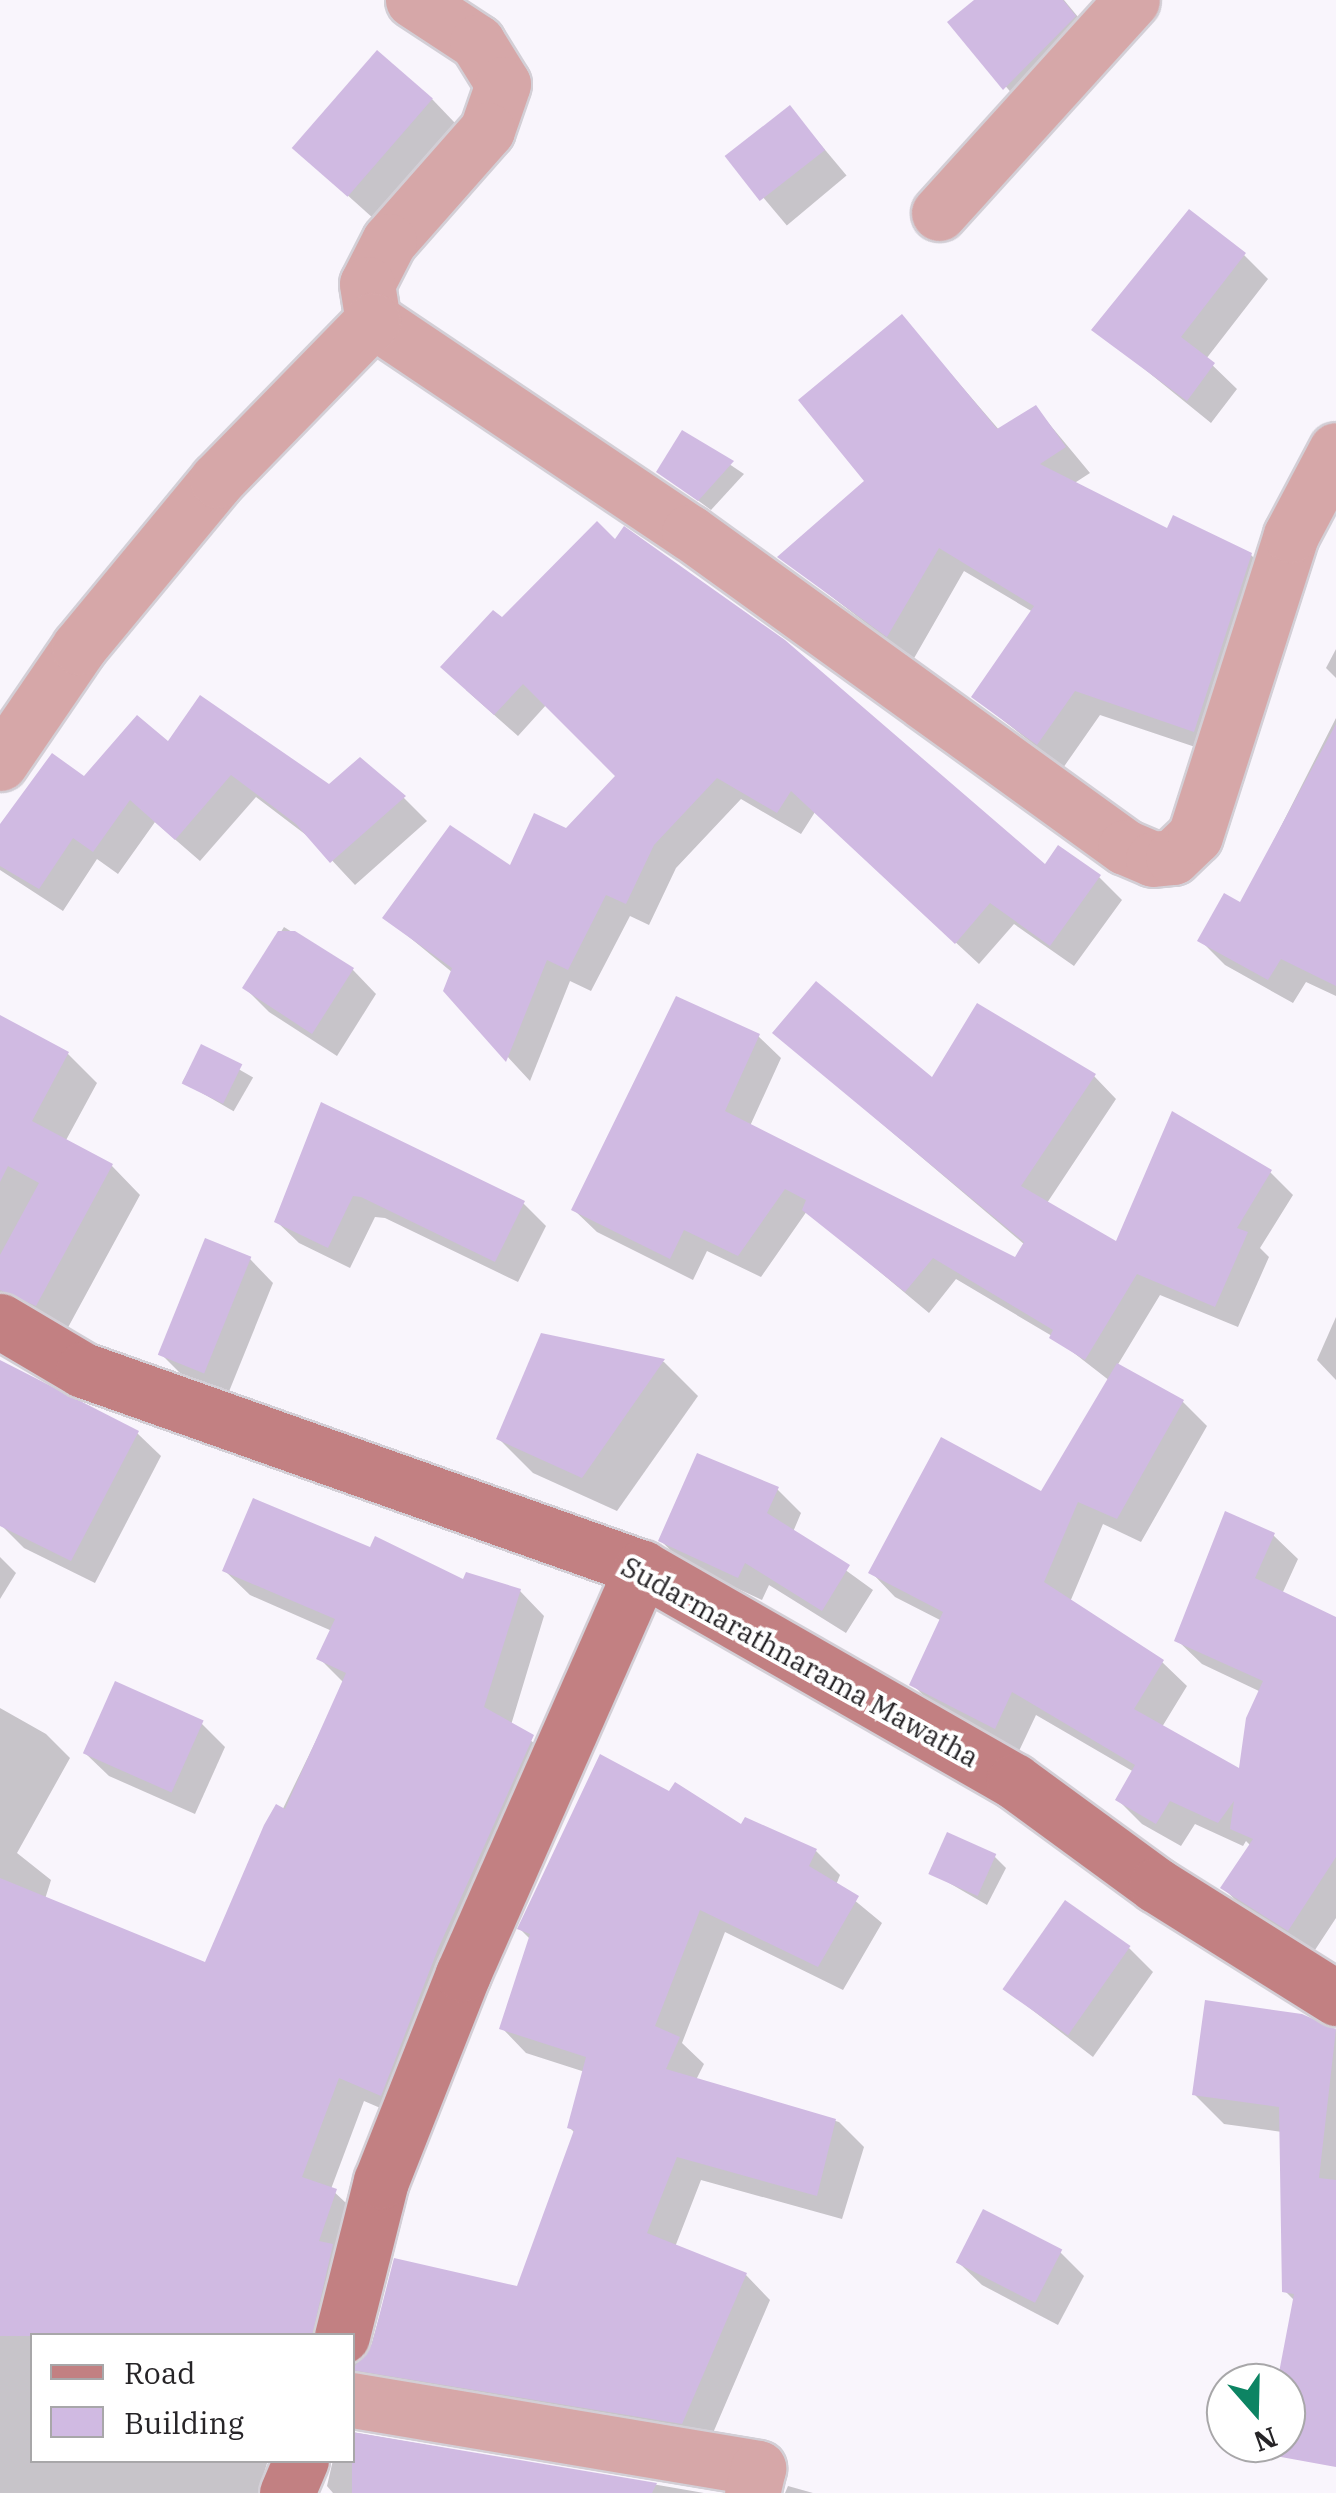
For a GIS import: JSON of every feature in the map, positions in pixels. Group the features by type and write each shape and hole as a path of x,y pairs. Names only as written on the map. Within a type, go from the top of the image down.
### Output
{"street":[{"path":"413,0 478,42 503,84 487,130 390,241 367,284 373,320 689,532 1124,846 1153,859 1173,856 1195,836 1291,535 1336,450"},
{"path":"940,213 1132,0"},
{"path":"0,763 79,646 217,480 373,320"},
{"name":"Sudarmarathnarama Mawatha","path":"0,1321 82,1370 642,1568 1014,1781 1156,1885 1336,1998"},
{"path":"343,2333 382,2181 429,2060 642,1568"},
{"path":"355,2401 758,2468 752,2493"},
{"path":"288,2493 299,2463"}],"building":[{"path":"974,0 1063,0 1076,16 1003,90 947,22"},
{"path":"377,50 433,99 348,197 292,148"},
{"path":"790,105 825,150 760,201 725,156"},
{"path":"1189,209 1246,253 1181,337 1215,363 1187,401 1091,330"},
{"path":"902,314 997,429 1036,405 1066,447 1040,464 1167,528 1173,515 1252,553 1194,732 1075,691 1037,745 971,697 1034,606 939,548 887,637 777,557 864,481 798,400"},
{"path":"682,430 734,461 698,501 656,472"},
{"path":"597,521 615,539 624,526 785,640 1045,864 1058,845 1101,875 1050,946 990,903 955,944 791,791 777,813 717,778 654,845 626,904 606,895 568,970 547,960 506,1062 443,991 452,968 382,918 450,825 510,865 534,813 566,828 615,776 523,684 494,715 440,667 493,610 502,617"},
{"path":"200,695 329,784 360,757 406,796 330,863 296,824 231,775 175,840 130,800 93,852 73,838 39,889 0,866 0,824 52,753 84,776 137,715 168,741"},
{"path":"1336,724 1336,986 1281,959 1268,980 1197,941 1224,893 1240,902"},
{"path":"278,931 295,931 354,968 312,1034 242,988"},
{"path":"816,981 932,1077 977,1003 1096,1074 1021,1186 1116,1241 1172,1111 1272,1170 1237,1228 1248,1232 1215,1307 1137,1274 1085,1360 1049,1338 1053,1330 933,1258 905,1292 802,1210 806,1200 785,1189 738,1256 684,1230 670,1259 571,1210 676,996 760,1034 725,1111 1015,1257 1024,1242 772,1033"},
{"path":"0,1015 69,1052 32,1121 113,1164 36,1306 0,1290 0,1255 39,1183 8,1166 0,1182"},
{"path":"201,1044 242,1064 223,1104 182,1084"},
{"path":"321,1102 525,1201 495,1262 361,1197 353,1196 328,1248 274,1222"},
{"path":"205,1238 251,1257 204,1374 158,1355"},
{"path":"541,1333 665,1359 582,1478 496,1439"},
{"path":"0,1360 139,1431 71,1561 0,1526"},
{"path":"1117,1363 1184,1400 1117,1519 1078,1502 1044,1582 1164,1660 1134,1709 1239,1768 1246,1718 1263,1681 1174,1641 1225,1511 1275,1533 1255,1578 1336,1617 1336,1857 1288,1931 1220,1888 1253,1839 1230,1829 1234,1801 1218,1823 1170,1801 1156,1824 1115,1800 1135,1765 1012,1692 995,1729 909,1685 943,1612 868,1573 941,1437 1041,1491"},
{"path":"697,1453 779,1487 767,1513 850,1565 822,1611 745,1563 738,1578 658,1541"},
{"path":"253,1498 370,1547 375,1536 463,1579 466,1572 521,1589 484,1707 534,1735 438,1949 381,2096 339,2078 302,2177 337,2189 319,2241 333,2244 313,2333 0,2336 0,1878 205,1962 264,1825 276,1804 285,1809 346,1673 316,1659 335,1619 222,1571"},
{"path":"115,1681 204,1720 171,1793 83,1753"},
{"path":"600,1754 669,1791 675,1782 741,1824 745,1817 817,1849 809,1866 859,1896 818,1967 700,1910 655,2026 680,2037 666,2069 836,2119 817,2196 677,2157 647,2233 747,2273 682,2424 355,2370 372,2344 394,2258 517,2286 574,2130 567,2128 586,2057 499,2029 530,1934 517,1929"},
{"path":"947,1832 996,1854 978,1896 928,1874"},
{"path":"1065,1900 1131,1946 1068,2035 1002,1989"},
{"path":"1205,2000 1302,2014 1336,2029 1319,2178 1336,2180 1336,2467 1306,2462 1306,2363 1281,2363 1294,2294 1282,2292 1279,2107 1192,2095"},
{"path":"983,2209 1062,2249 1035,2303 956,2262"},
{"path":"355,2433 657,2483 652,2493 352,2493"}]}
